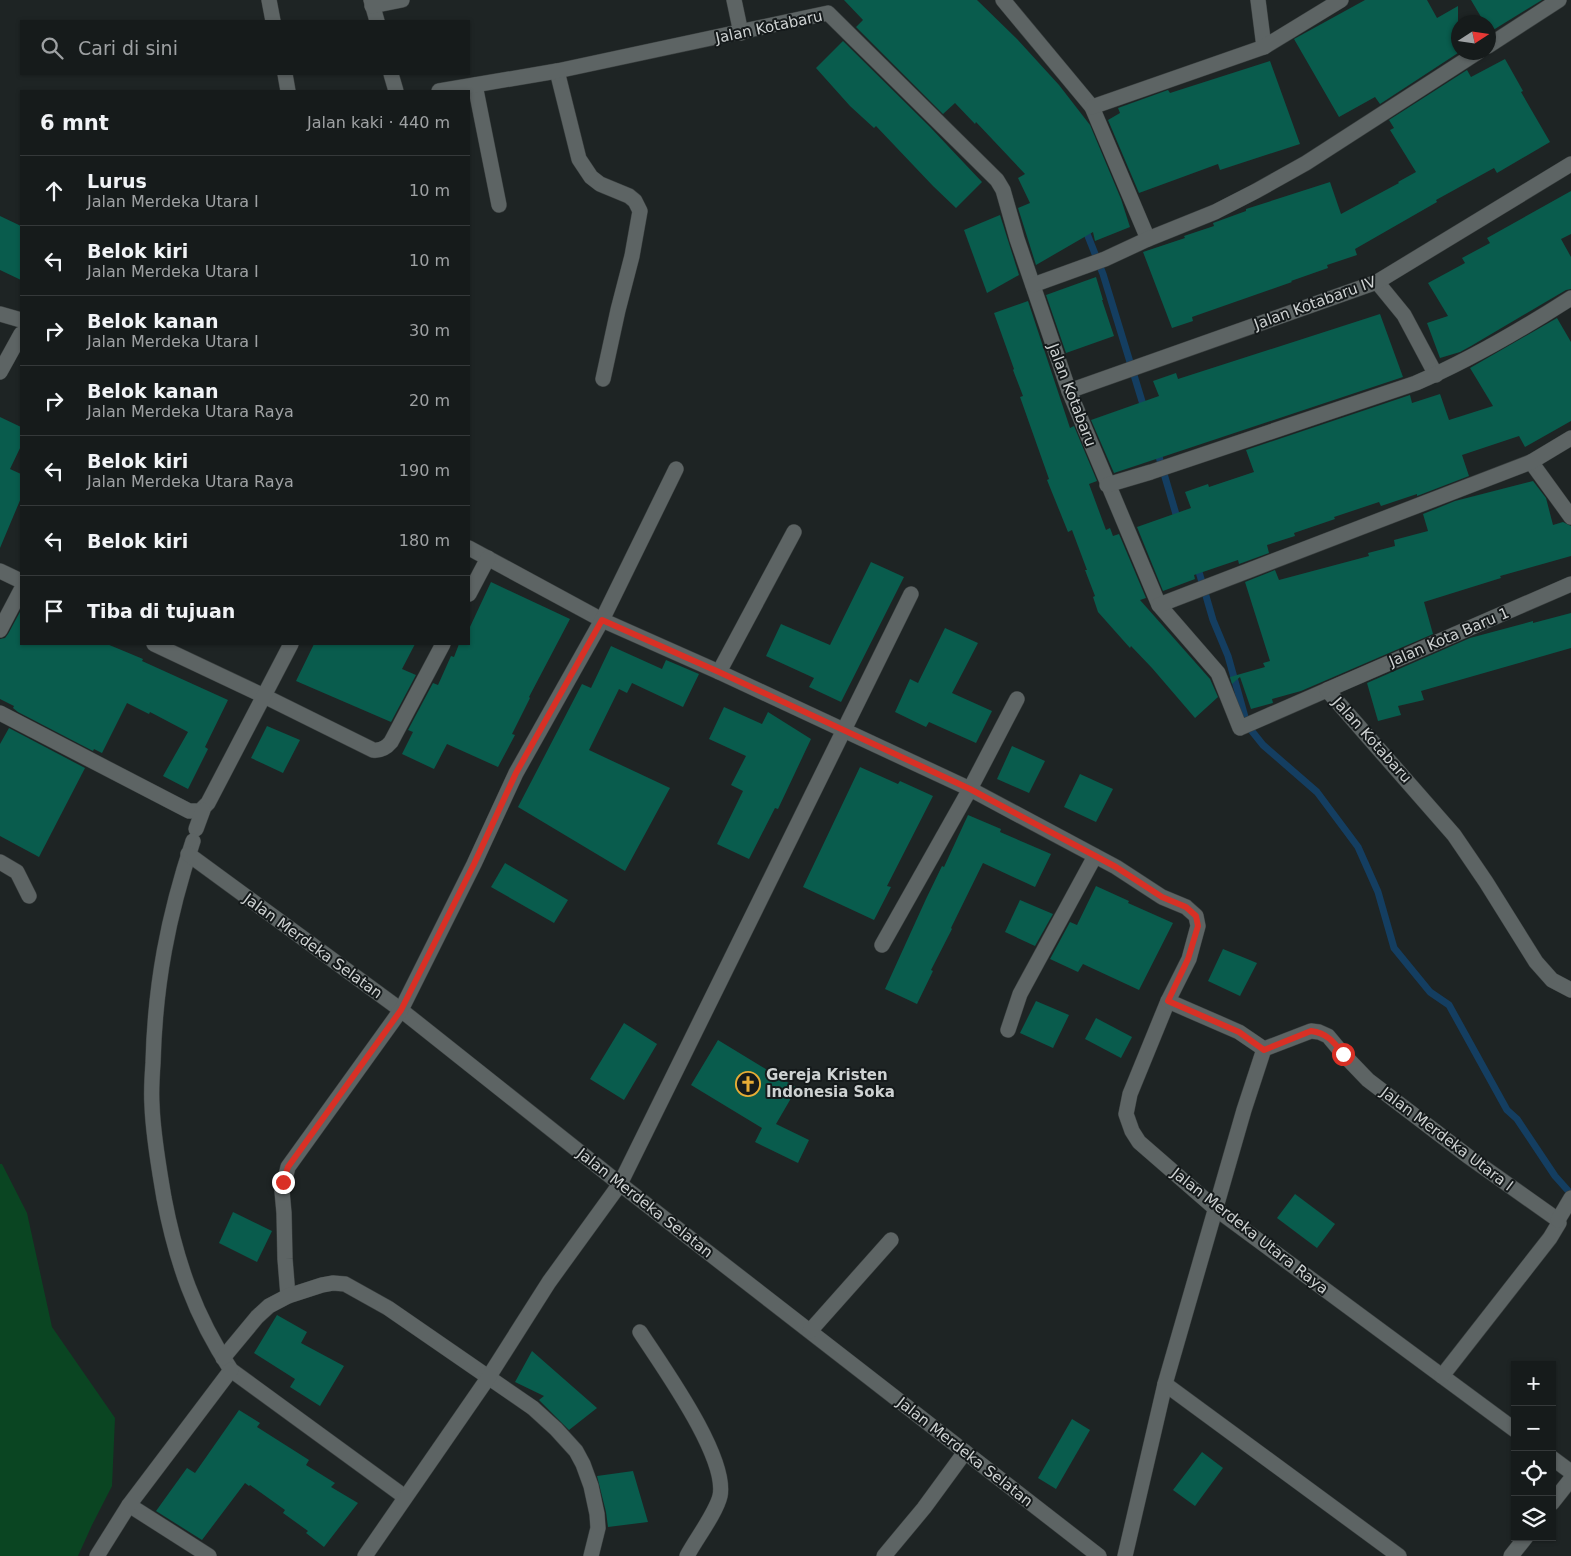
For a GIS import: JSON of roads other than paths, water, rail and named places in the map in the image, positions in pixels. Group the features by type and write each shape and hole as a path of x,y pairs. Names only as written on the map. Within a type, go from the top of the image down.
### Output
{"street":[{"path":"269,0 274,20"},
{"path":"376,20 372,3 402,0"},
{"path":"734,0 741,33"},
{"path":"1003,0 1092,107 1148,239"},
{"path":"1258,0 1264,47"},
{"path":"1092,107 1264,47 1341,0"},
{"path":"1496,41 1559,0"},
{"path":"1568,0 1571,6"},
{"name":"Jalan Kotabaru","path":"445,90 557,71 741,33 827,7 997,180 1003,190 1069,390 1107,485 1159,605 1218,673 1240,728 1327,690 1454,835 1491,889 1536,962 1552,980 1571,990"},
{"path":"1033,285 1105,260 1148,239 1214,212 1306,163 1466,60"},
{"path":"557,71 579,159 586,170 600,184 629,196 635,201 640,211 632,256 603,379"},
{"path":"284,75 288,90"},
{"path":"391,75 396,90"},
{"path":"475,85 499,205"},
{"name":"Jalan Kotabaru IV","path":"1069,390 1142,366 1377,282 1571,164"},
{"path":"1377,282 1404,315 1436,375"},
{"path":"1107,485 1170,466 1416,384 1497,343 1571,298"},
{"path":"0,314 20,320"},
{"path":"0,372 20,336"},
{"path":"1159,605 1531,462 1571,438"},
{"path":"1531,462 1571,517"},
{"path":"288,1296 282,1191 288,1167 401,1010 474,864 516,773 602,620 676,469"},
{"path":"719,672 794,532"},
{"name":"Jalan Merdeka Utara Raya","path":"470,549 602,620 719,672 970,789 1116,867 1162,897 1186,907 1196,916 1198,926 1188,959 1168,1001 1130,1094 1126,1114 1132,1131 1139,1142 1216,1209 1511,1427"},
{"path":"470,592 488,558"},
{"path":"0,571 20,581"},
{"name":"Jalan Kota Baru 1","path":"1327,690 1571,584"},
{"path":"0,630 20,592"},
{"path":"365,1556 488,1378 549,1282 620,1184 911,594"},
{"path":"156,645 373,750 387,747 391,742 442,645"},
{"path":"290,645 203,810 169,919 158,982 154,1041 152,1104 159,1170 177,1255 188,1289 227,1364 405,1497"},
{"path":"882,945 970,789 1017,699"},
{"path":"0,713 189,811 203,810"},
{"name":"Jalan Merdeka Selatan","path":"192,841 620,1184 1099,1556"},
{"path":"1008,1030 1020,994 1095,856"},
{"path":"0,862 17,872 29,896"},
{"path":"1124,1556 1165,1384 1244,1110 1264,1050 1239,1032 1168,1001"},
{"name":"Jalan Merdeka Utara I","path":"1264,1050 1311,1031 1328,1036 1368,1080 1469,1157 1558,1220"},
{"path":"1442,1376 1550,1238 1569,1202"},
{"path":"810,1331 891,1240"},
{"path":"96,1556 257,1317 268,1306 288,1296 333,1283 345,1284 388,1308 533,1408 556,1429 576,1451 588,1476 597,1514 596,1538 591,1556"},
{"path":"640,1332 707,1442 714,1458 720,1485 720,1496 715,1508 686,1556"},
{"path":"1165,1384 1399,1556"},
{"path":"884,1556 924,1508 965,1452"},
{"path":"1556,1461 1571,1472"},
{"path":"1556,1498 1571,1480"},
{"path":"129,1505 209,1556"},
{"path":"1511,1556 1523,1541"}],"waterway":[{"path":"1084,226 1103,274 1145,411"},
{"path":"1157,450 1178,521"},
{"path":"1197,565 1213,620 1228,656 1245,717 1251,730 1263,745 1317,792 1358,847 1378,892 1394,948 1430,992 1449,1005 1507,1110 1517,1119 1555,1176 1571,1194"}],"place":[{"name":"Gereja Kristen Indonesia Soka","path":"748,1084"}]}
